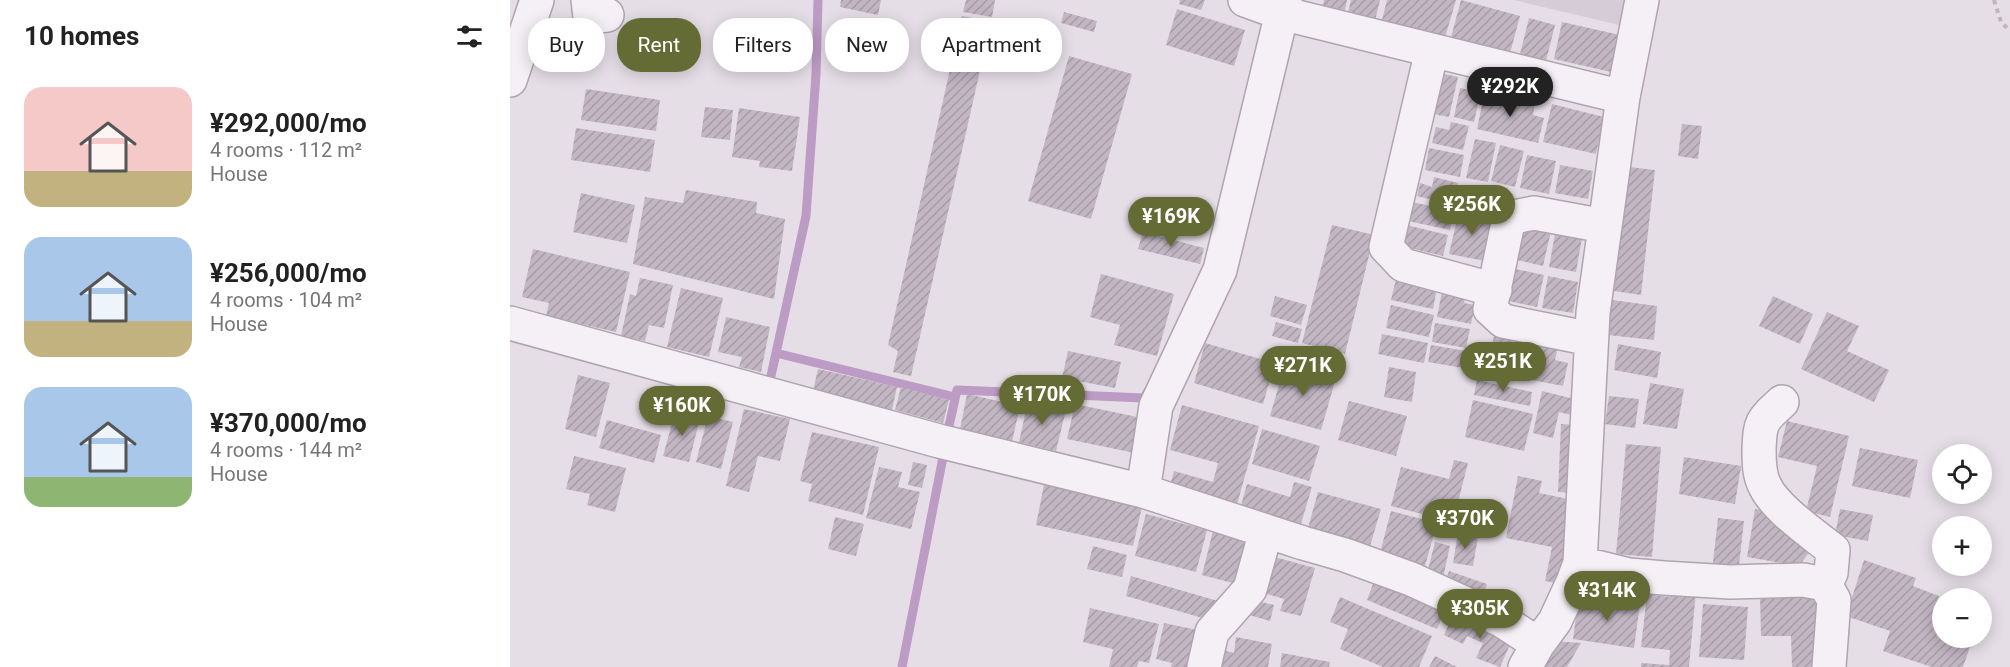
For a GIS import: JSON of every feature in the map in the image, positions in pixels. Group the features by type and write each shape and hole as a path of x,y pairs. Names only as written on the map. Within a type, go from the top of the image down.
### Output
{"street":[{"path":"510,80 537,0"},
{"path":"1245,0 1283,6 1432,50 1623,97"},
{"path":"510,323 939,441 1143,491 1345,555 1411,579 1501,620 1532,656 1555,621 1574,582 1580,563 1591,339 1604,226 1623,97 1642,0"},
{"path":"1143,491 1155,406 1220,270 1283,6"},
{"path":"1432,50 1386,248 1403,265 1495,290"},
{"path":"1591,339 1503,321 1490,309 1509,218 1534,213 1604,226"},
{"path":"1782,402 1764,418 1760,429 1761,474 1764,485 1774,500 1833,550 1831,573 1825,584"},
{"path":"1204,667 1212,632 1250,589 1266,531"},
{"path":"1580,563 1629,575 1730,582 1803,580 1825,584"},
{"path":"1825,584 1834,600 1828,667"}],"path":[{"path":"1994,0 2001,22 2010,31"}],"shaded area":[{"path":"1514,0 1626,0 1619,25"}],"building":[{"path":"841,0 881,0 878,15 840,7"},
{"path":"966,0 995,0 992,17 963,12"},
{"path":"1180,0 1205,0 1201,10 1179,4"},
{"path":"1324,0 1347,0 1343,19 1321,15"},
{"path":"1351,0 1380,0 1373,29 1346,22"},
{"path":"1387,0 1456,0 1444,41 1381,24"},
{"path":"1461,0 1520,16 1509,57 1450,41"},
{"path":"1177,9 1245,30 1234,66 1166,45"},
{"path":"1064,12 1097,21 1094,32 1062,23"},
{"path":"1529,18 1555,25 1545,65 1519,58"},
{"path":"1562,22 1620,35 1611,72 1554,59"},
{"path":"1069,56 1132,74 1091,219 1028,201"},
{"path":"949,72 980,72 911,376 893,372 898,351 888,345"},
{"path":"1444,74 1458,77 1449,117 1429,113 1436,81 1443,82"},
{"path":"1472,78 1483,81 1474,122 1454,117 1460,88 1469,90"},
{"path":"586,89 660,100 656,131 581,120"},
{"path":"1485,91 1535,103 1533,115 1544,118 1538,143 1477,129"},
{"path":"1552,104 1604,117 1596,154 1543,142"},
{"path":"705,107 733,110 730,140 701,137"},
{"path":"739,108 800,117 792,171 759,167 760,161 732,157"},
{"path":"1451,122 1469,126 1463,150 1432,143 1436,127 1449,130"},
{"path":"1682,124 1702,126 1698,159 1678,156"},
{"path":"576,128 655,140 650,172 571,160"},
{"path":"1475,139 1496,143 1488,182 1466,178"},
{"path":"1500,145 1524,151 1515,187 1491,181"},
{"path":"1429,148 1464,155 1460,177 1425,170"},
{"path":"1527,155 1556,161 1549,194 1520,188"},
{"path":"1560,165 1593,171 1588,199 1555,193"},
{"path":"1629,167 1655,170 1641,295 1614,291"},
{"path":"1434,177 1458,183 1452,205 1417,196 1420,183 1432,187"},
{"path":"686,190 757,202 756,213 785,219 774,299 633,264 645,197 683,203"},
{"path":"581,193 635,205 627,243 573,232"},
{"path":"1412,202 1454,211 1450,230 1408,221"},
{"path":"1459,211 1494,219 1485,261 1449,254"},
{"path":"1332,225 1374,235 1345,354 1302,343"},
{"path":"1406,225 1448,235 1443,256 1401,246"},
{"path":"1525,225 1551,231 1543,266 1517,260"},
{"path":"1143,232 1204,248 1200,264 1138,249"},
{"path":"1555,234 1582,238 1576,272 1549,267"},
{"path":"533,249 630,272 616,332 546,316 549,303 522,297"},
{"path":"1515,269 1544,275 1537,307 1508,301"},
{"path":"1101,274 1174,294 1157,356 1114,345 1120,325 1090,317"},
{"path":"1548,276 1578,282 1573,313 1542,308"},
{"path":"640,278 673,285 664,328 649,325 645,341 621,336 630,294 636,296"},
{"path":"1396,279 1437,288 1433,309 1391,300"},
{"path":"1443,286 1467,291 1464,303 1475,305 1471,324 1437,317"},
{"path":"681,288 723,298 709,357 667,347"},
{"path":"1275,296 1307,305 1301,325 1270,316"},
{"path":"1773,296 1813,314 1800,344 1759,326"},
{"path":"1612,300 1657,306 1654,340 1608,335"},
{"path":"1391,305 1434,315 1429,337 1386,328"},
{"path":"1827,312 1859,326 1847,351 1889,370 1874,402 1801,369"},
{"path":"726,317 770,327 761,372 739,367 742,357 718,352"},
{"path":"1276,322 1302,329 1298,343 1272,336"},
{"path":"1435,323 1470,329 1466,348 1432,342"},
{"path":"1495,331 1514,335 1506,375 1487,371"},
{"path":"1382,334 1428,343 1424,363 1378,354"},
{"path":"1517,337 1536,341 1529,379 1510,376"},
{"path":"1540,342 1558,346 1555,360 1568,363 1563,386 1532,380"},
{"path":"1205,343 1275,363 1263,404 1194,383"},
{"path":"1618,344 1661,352 1657,378 1614,370"},
{"path":"1431,345 1466,351 1463,368 1428,362"},
{"path":"1068,351 1121,362 1115,388 1062,378"},
{"path":"1285,364 1336,378 1321,430 1270,416"},
{"path":"1389,367 1416,372 1412,402 1384,397"},
{"path":"818,369 897,387 891,414 812,395"},
{"path":"578,375 610,383 596,437 565,429"},
{"path":"1477,380 1532,392 1530,406 1474,395"},
{"path":"1650,383 1684,389 1677,429 1643,424"},
{"path":"901,387 949,400 943,423 895,410"},
{"path":"1542,391 1578,400 1575,416 1559,412 1553,438 1533,433"},
{"path":"967,394 1020,406 1011,446 959,434"},
{"path":"1609,396 1639,399 1635,428 1605,424"},
{"path":"1473,400 1533,414 1524,451 1465,437"},
{"path":"1028,401 1066,410 1056,451 1019,442"},
{"path":"1349,401 1407,416 1396,456 1338,440"},
{"path":"1075,404 1142,418 1135,453 1067,439"},
{"path":"1182,405 1259,426 1236,508 1169,489 1174,471 1213,482 1218,463 1170,450"},
{"path":"744,409 790,419 780,461 758,456 749,492 726,486"},
{"path":"675,412 700,418 689,462 663,456"},
{"path":"708,416 733,422 721,469 696,462"},
{"path":"607,420 661,435 654,463 599,448"},
{"path":"1787,421 1849,436 1830,517 1806,511 1817,466 1778,457"},
{"path":"1561,424 1579,425 1576,493 1558,492"},
{"path":"1262,429 1320,446 1309,481 1252,464"},
{"path":"812,432 879,447 863,515 808,501 812,484 800,481"},
{"path":"1626,444 1661,447 1652,557 1616,554"},
{"path":"1860,448 1918,460 1910,498 1852,486"},
{"path":"574,456 626,468 615,512 587,505 590,494 566,489"},
{"path":"1684,457 1741,466 1735,504 1679,494"},
{"path":"1454,460 1468,463 1453,522 1391,506 1401,467 1449,479"},
{"path":"913,462 927,465 922,488 908,485"},
{"path":"879,467 902,472 898,487 920,492 911,529 866,518"},
{"path":"1518,476 1542,481 1539,493 1578,501 1562,584 1545,581 1552,547 1506,538"},
{"path":"1294,482 1312,487 1300,527 1240,509 1247,484 1290,497"},
{"path":"1044,485 1142,507 1133,546 1036,525"},
{"path":"1318,492 1381,509 1370,546 1308,528"},
{"path":"1755,509 1773,512 1816,543 1799,566 1747,557"},
{"path":"1840,509 1873,515 1868,541 1835,535"},
{"path":"1391,511 1437,523 1425,566 1380,553"},
{"path":"1146,514 1207,530 1196,572 1135,556"},
{"path":"835,517 864,524 856,556 828,549"},
{"path":"1718,518 1744,521 1738,574 1712,571"},
{"path":"1213,531 1256,543 1244,586 1202,575"},
{"path":"1458,533 1478,537 1473,566 1453,563"},
{"path":"1435,542 1450,546 1442,582 1426,578"},
{"path":"1093,546 1127,555 1122,577 1087,569"},
{"path":"1267,555 1315,568 1301,616 1280,611 1284,599 1257,591"},
{"path":"1864,560 1916,578 1913,586 1932,593 1932,648 1970,648 1963,667 1932,667 1883,651 1890,631 1846,616"},
{"path":"1449,571 1487,584 1481,601 1443,589"},
{"path":"1585,573 1624,580 1621,596 1582,589"},
{"path":"1131,576 1218,601 1213,621 1126,596"},
{"path":"1375,579 1446,609 1437,629 1367,600"},
{"path":"1671,588 1696,591 1689,667 1641,667 1641,663 1669,665 1670,650 1641,647 1647,594 1670,597"},
{"path":"1579,595 1640,604 1634,648 1573,639"},
{"path":"1819,595 1820,667 1792,667 1791,636 1761,636 1760,596"},
{"path":"1340,597 1432,636 1419,667 1383,667 1340,649 1348,629 1330,622"},
{"path":"1253,600 1274,605 1270,621 1249,615"},
{"path":"1703,604 1748,607 1744,660 1699,657"},
{"path":"1090,608 1159,624 1149,663 1139,661 1137,667 1109,667 1113,649 1083,642"},
{"path":"1453,615 1512,640 1500,667 1476,658 1483,643 1467,636 1463,644 1444,635"},
{"path":"1164,623 1202,631 1193,667 1171,667 1172,663 1156,659"},
{"path":"1236,637 1272,644 1268,667 1219,667 1222,650 1234,653"},
{"path":"1553,641 1581,643 1567,667 1537,667"},
{"path":"1282,653 1330,662 1329,667 1280,667"},
{"path":"1435,656 1457,667 1429,667"}],"waterway":[{"path":"769,385 806,216 816,74 818,0"},
{"path":"776,353 955,397"},
{"path":"947,435 957,390 1144,398 1148,391"},
{"path":"902,667 944,452"}]}
